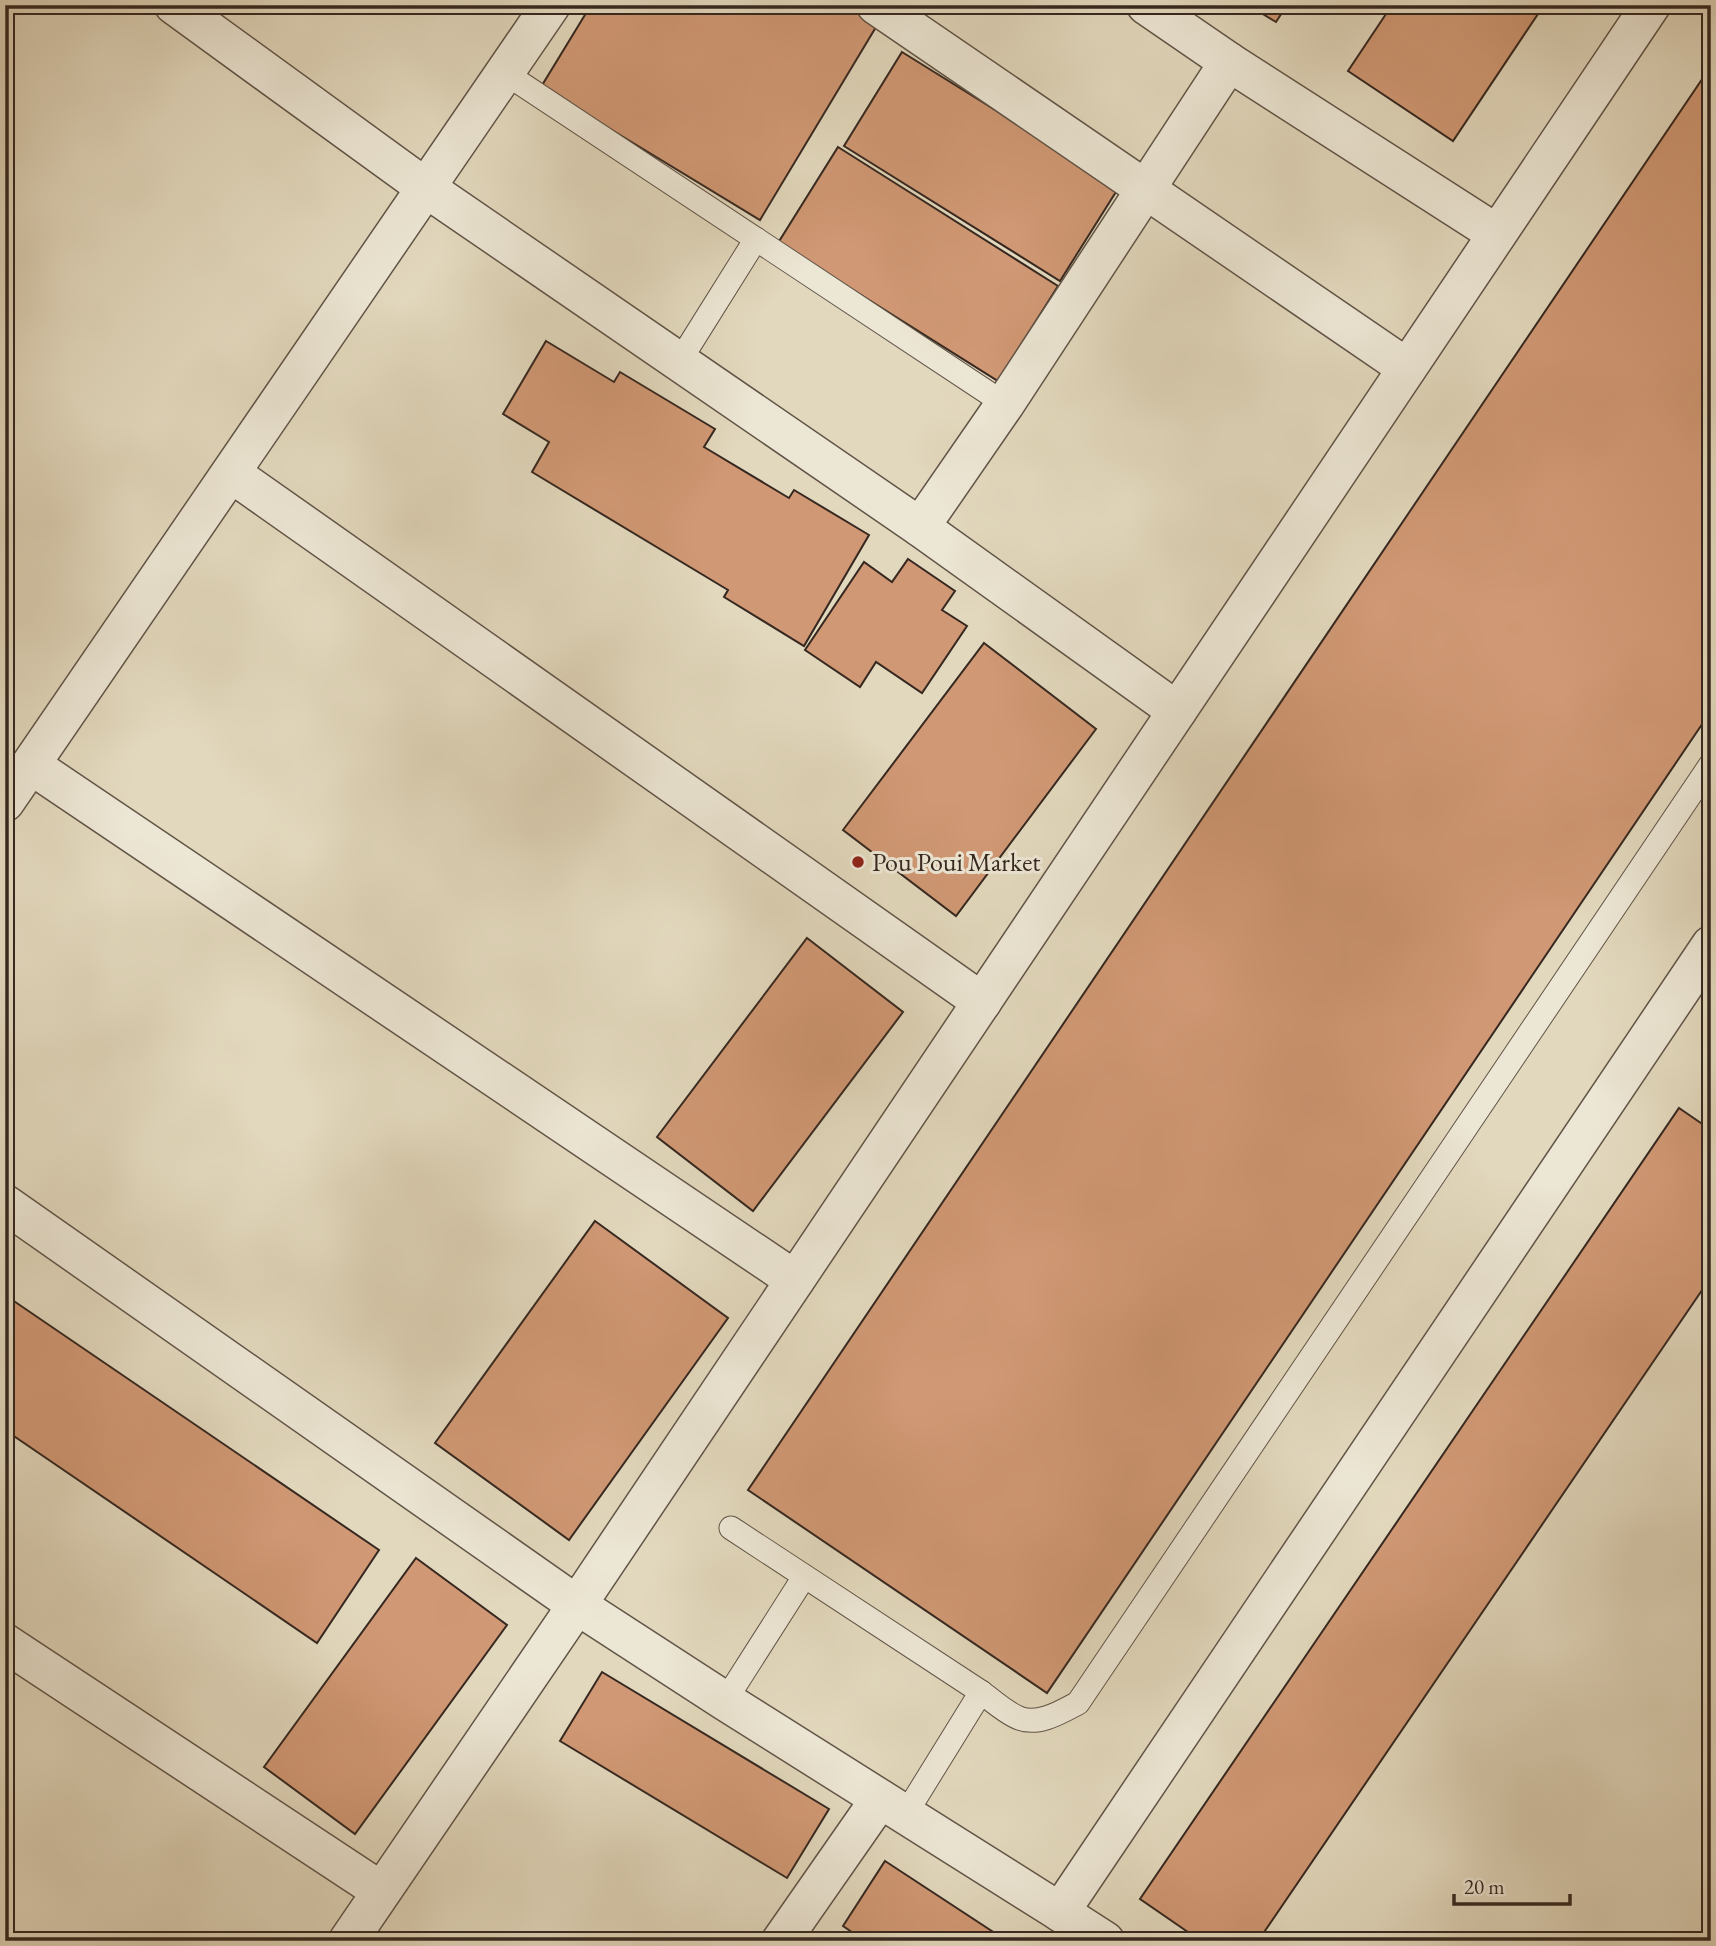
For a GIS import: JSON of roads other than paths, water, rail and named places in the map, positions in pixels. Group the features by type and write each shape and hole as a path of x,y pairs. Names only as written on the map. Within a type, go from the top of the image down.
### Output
{"street":[{"path":"174,5 426,188 920,527 1177,711"},
{"path":"5,802 551,5"},
{"path":"1146,5 1229,62 1497,234"},
{"path":"348,1941 577,1605 1651,5"},
{"path":"897,11 1146,190 1407,368"},
{"path":"920,527 1005,404 1229,62"},
{"path":"231,473 982,1002"},
{"path":"31,765 795,1280"},
{"path":"1060,1912 1711,945"},
{"path":"5,1204 577,1605 1105,1941"},
{"path":"5,1643 381,1891"},
{"path":"781,1941 893,1807"}],"lane":[{"path":"505,73 1005,404"},
{"path":"679,362 756,239"},
{"path":"731,1528 1020,1719 1046,1718 1078,1703 1711,764"},
{"path":"725,1701 804,1577"},
{"path":"893,1807 981,1692"}],"place":[{"name":"Pou Poui Market","path":"858,862"}]}
